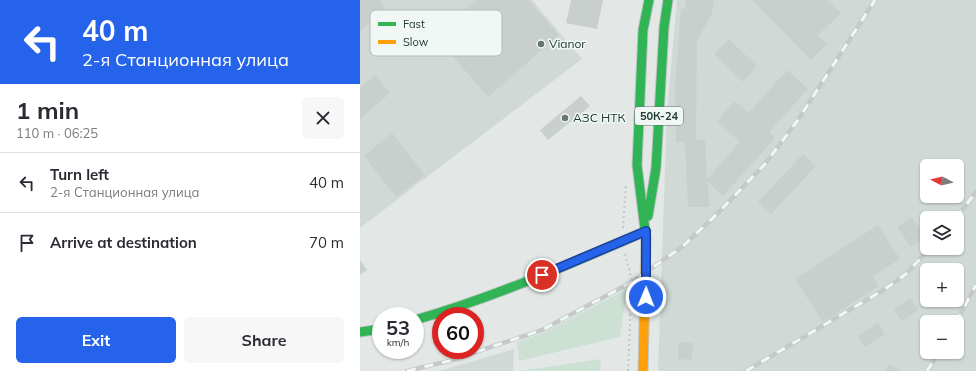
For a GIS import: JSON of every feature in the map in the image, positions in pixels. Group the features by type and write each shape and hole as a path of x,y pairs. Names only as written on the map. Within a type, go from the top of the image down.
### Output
{"main road":[{"name":"50К-24","path":"646,231 637,165 644,30 649,0"},
{"name":"50К-24","path":"643,371 646,231 656,168 664,27 668,0"},
{"path":"424,318 450,311 507,290 646,231"},
{"path":"360,332 372,330"}],"path":[{"path":"623,241 627,265 632,282"},
{"path":"628,371 632,296"}],"shaded area":[{"path":"360,0 532,0 582,59 360,228"},
{"path":"677,0 976,0 976,371 658,371 667,112"},
{"path":"514,349 513,371 439,371 484,359"}],"green space":[{"path":"627,289 620,337 519,361 517,342 541,334"},
{"path":"601,359 600,371 519,371"}],"building":[{"path":"360,0 379,0 386,8 384,10 370,10 370,22 360,31"},
{"path":"476,0 528,0 559,35 488,97 452,56 502,56 502,10 465,10"},
{"path":"571,0 603,0 597,29 566,23"},
{"path":"686,0 714,0 711,16 697,40 696,140 705,139 707,179 740,142 717,121 735,101 749,113 787,70 808,89 769,132 775,138 723,196 708,182 709,207 688,207 685,142 676,143 675,86 681,9 685,9"},
{"path":"752,0 827,0 841,13 818,35 827,44 811,60"},
{"path":"729,39 757,66 743,82 714,54"},
{"path":"375,75 390,93 360,119 360,88"},
{"name":"АЗС НТК","path":"581,96 590,106 548,140 540,130"},
{"path":"392,133 425,175 396,197 364,156"},
{"path":"803,154 816,166 771,214 758,202"},
{"path":"912,217 920,228 920,241 911,247 897,227"},
{"path":"878,225 900,259 873,276 879,286 823,322 795,279"},
{"path":"360,260 367,270 360,275"},
{"path":"910,298 918,310 902,321 894,310"},
{"path":"878,323 885,334 865,347 858,336"},
{"path":"679,342 693,343 692,360 678,359"},
{"path":"889,364 901,371 885,371"}],"railway":[{"path":"407,371 449,361 542,330 632,282 682,247 717,214 765,164 798,120 875,0"},
{"path":"961,211 976,192"},
{"path":"746,371 885,289 906,274 924,255"},
{"path":"960,315 976,285"},
{"path":"927,371 935,359"}],"traffic: fast":[{"path":"646,238 637,165 643,30 649,0"},
{"path":"648,216 656,168 664,27 668,0"},
{"path":"424,317 474,301 561,268 646,231"},
{"path":"360,332 372,330"}],"traffic: slow":[{"path":"643,371 646,238"}],"place":[{"name":"Vianor","path":"541,44"},
{"name":"АЗС НТК","path":"565,118"}],"route":[{"path":"542,275 646,231 646,297"}]}
